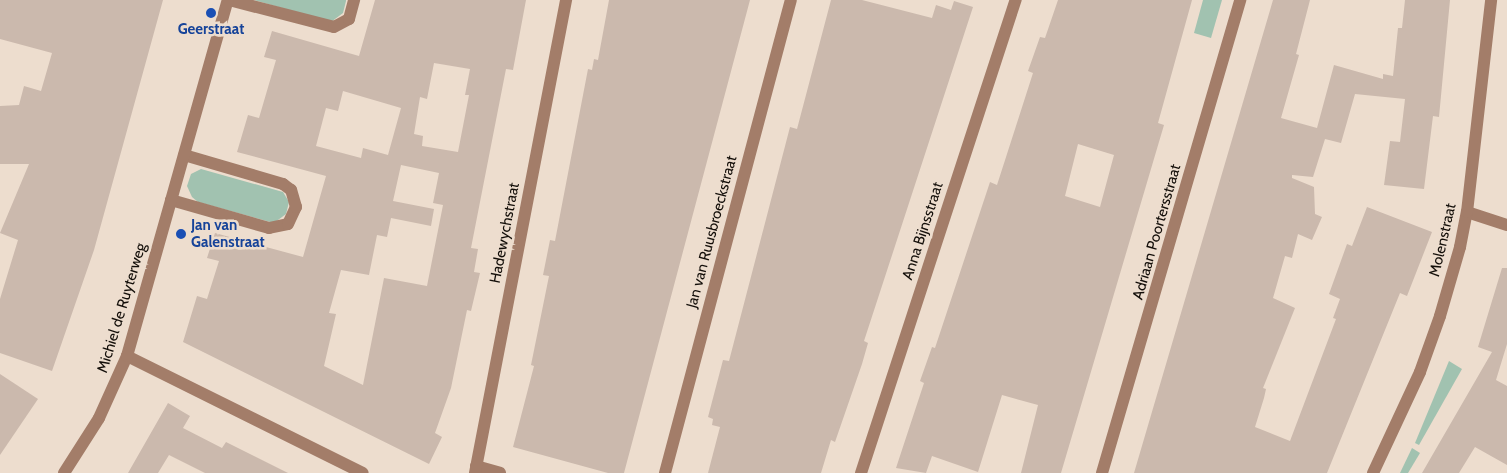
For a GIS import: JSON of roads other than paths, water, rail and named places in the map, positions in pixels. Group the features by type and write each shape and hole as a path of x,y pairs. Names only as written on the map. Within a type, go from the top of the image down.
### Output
{"street":[{"name":"Michiel de Ruyterweg","path":"64,473 99,418 127,356 228,0 334,27 349,18 354,0"},
{"name":"Hadewychstraat","path":"475,470 566,0"},
{"name":"Jan van Ruusbroeckstraat","path":"665,473 791,0"},
{"name":"Anna Bijnsstraat","path":"861,473 1016,0"},
{"name":"Adriaan Poortersstraat","path":"1102,473 1240,0"},
{"name":"Molenstraat","path":"1373,473 1420,372 1440,316 1467,212 1491,0"},
{"path":"172,200 270,228 288,224 296,207 291,190 283,184 184,155"},
{"path":"1467,212 1507,225"},
{"path":"127,356 363,473"},
{"path":"475,470 500,473"}],"place":[{"name":"Geerstraat","path":"211,13"},
{"name":"Jan van Galenstraat","path":"181,234"}]}
